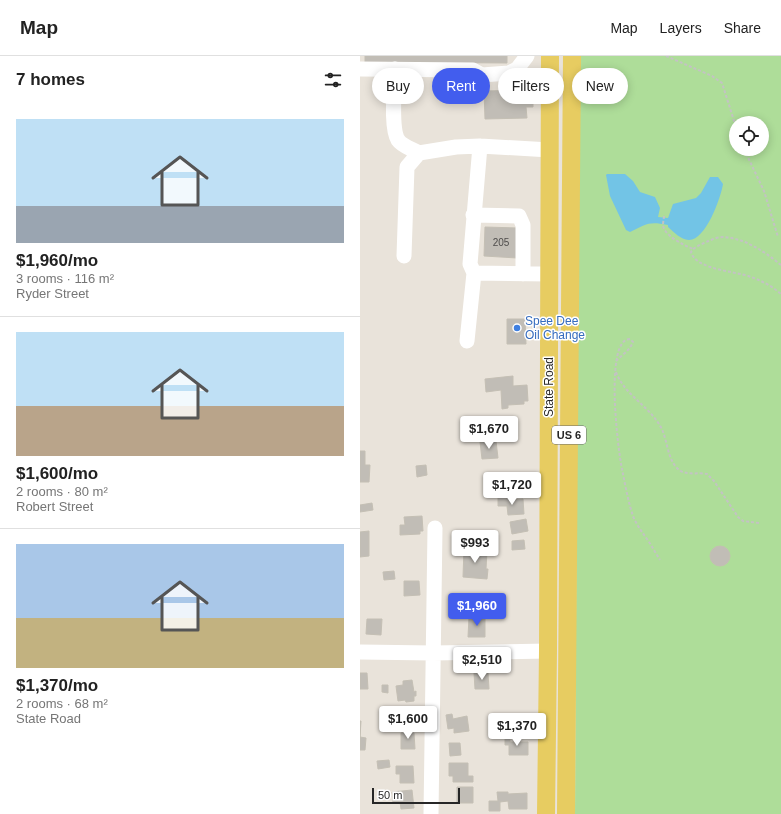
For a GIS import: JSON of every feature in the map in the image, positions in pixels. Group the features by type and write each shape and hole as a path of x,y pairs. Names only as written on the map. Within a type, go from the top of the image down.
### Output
{"main road":[{"name":"State Road","path":"546,814 550,56"},
{"name":"State Road","path":"566,814 572,56"},
{"path":"550,150 571,150"}],"street":[{"path":"424,69 472,70 482,75 509,73 517,69 527,56"},
{"path":"360,69 372,69"},
{"path":"394,104 394,130 398,140 403,145 419,153 456,147 480,146 550,150"},
{"path":"468,341 474,273 470,264 480,146"},
{"path":"404,256 407,167 419,153"},
{"path":"474,215 519,216 523,225 523,274"},
{"path":"474,273 549,274"},
{"path":"431,814 435,528"},
{"path":"360,652 433,653 548,651"}],"path":[{"path":"666,56 712,76 722,83 732,116"},
{"path":"747,156 764,191 778,237"},
{"path":"664,216 664,229 675,240 693,249"},
{"path":"781,265 758,249 735,239 719,238 701,244 691,252 691,255 697,262 750,276 764,282 781,294"},
{"path":"616,361 631,348 633,342 630,339 625,340 622,343 616,361 615,423 622,468 633,515 636,524 649,541 660,560"},
{"path":"615,371 618,379 626,390 660,424 672,460 678,469 686,473 708,474 738,517 743,521 759,523"}],"green space":[{"path":"579,56 781,56 781,814 575,814 579,104 628,104 628,68 579,68"}],"water":[{"path":"607,174 625,174 633,181 640,192 655,197 660,208 658,217 668,218 673,204 696,198 701,193 710,177 718,177 723,184 716,207 707,226 695,238 689,240 678,235 668,227 668,225 656,223 648,224 630,232 626,230 610,196"}],"building":[{"path":"365,56 507,56 507,63 365,62"},
{"path":"490,91 498,91 498,104 533,104 533,107 526,107 527,118 485,119 484,104 490,104"},
{"path":"485,227 518,228 517,258 484,256"},
{"path":"507,319 525,319 526,344 507,344"},
{"path":"513,376 513,386 527,385 528,401 524,401 524,404 508,405 508,408 502,409 501,390 486,392 485,379"},
{"path":"496,441 498,458 482,459 480,442"},
{"path":"360,451 365,451 365,465 370,465 369,482 360,482"},
{"path":"426,465 427,475 417,477 416,466"},
{"path":"498,475 527,475 527,489 504,489 504,482 498,482"},
{"path":"498,497 509,497 509,500 523,499 524,514 508,515 507,506 498,506"},
{"path":"372,503 373,510 360,512 360,505"},
{"path":"422,516 423,531 420,531 420,534 400,535 400,525 405,525 404,517"},
{"path":"526,519 528,531 512,534 510,522"},
{"path":"369,531 369,556 360,557 360,532"},
{"path":"524,540 525,549 512,550 512,541"},
{"path":"720,546 727,549 730,556 727,563 720,566 713,563 710,556 713,549"},
{"path":"464,549 487,551 487,579 463,577"},
{"path":"394,571 395,579 384,580 383,572"},
{"path":"404,581 419,581 420,595 404,596"},
{"path":"485,598 504,598 504,609 486,610"},
{"path":"469,617 485,617 485,637 468,637"},
{"path":"367,619 382,619 381,635 366,634"},
{"path":"360,673 367,673 368,689 360,689"},
{"path":"474,673 488,673 489,689 475,689"},
{"path":"412,680 414,692 416,691 414,701 398,701 396,686 403,685 403,681"},
{"path":"382,685 388,685 388,693 382,692"},
{"path":"407,707 408,717 394,719 392,709"},
{"path":"452,714 453,719 467,716 469,731 454,733 454,728 448,729 446,715"},
{"path":"406,729 411,729 411,733 414,733 415,749 401,749 401,733 406,733"},
{"path":"360,737 366,738 365,750 360,750"},
{"path":"505,737 510,737 510,742 528,742 528,755 509,755 509,745 505,745"},
{"path":"449,743 460,743 461,755 450,756"},
{"path":"389,760 390,767 378,769 377,761"},
{"path":"449,763 468,763 468,776 473,776 473,782 453,782 453,776 449,776"},
{"path":"396,766 413,766 414,783 400,783 400,774 396,774"},
{"path":"457,787 473,787 473,803 457,803"},
{"path":"412,790 414,808 401,809 400,802 393,803 392,792"},
{"path":"497,792 508,792 508,794 527,793 527,809 509,809 508,801 500,802 500,811 489,811 489,801 498,801"}],"place":[{"name":"Spee Dee Oil Change","path":"517,328"}]}
